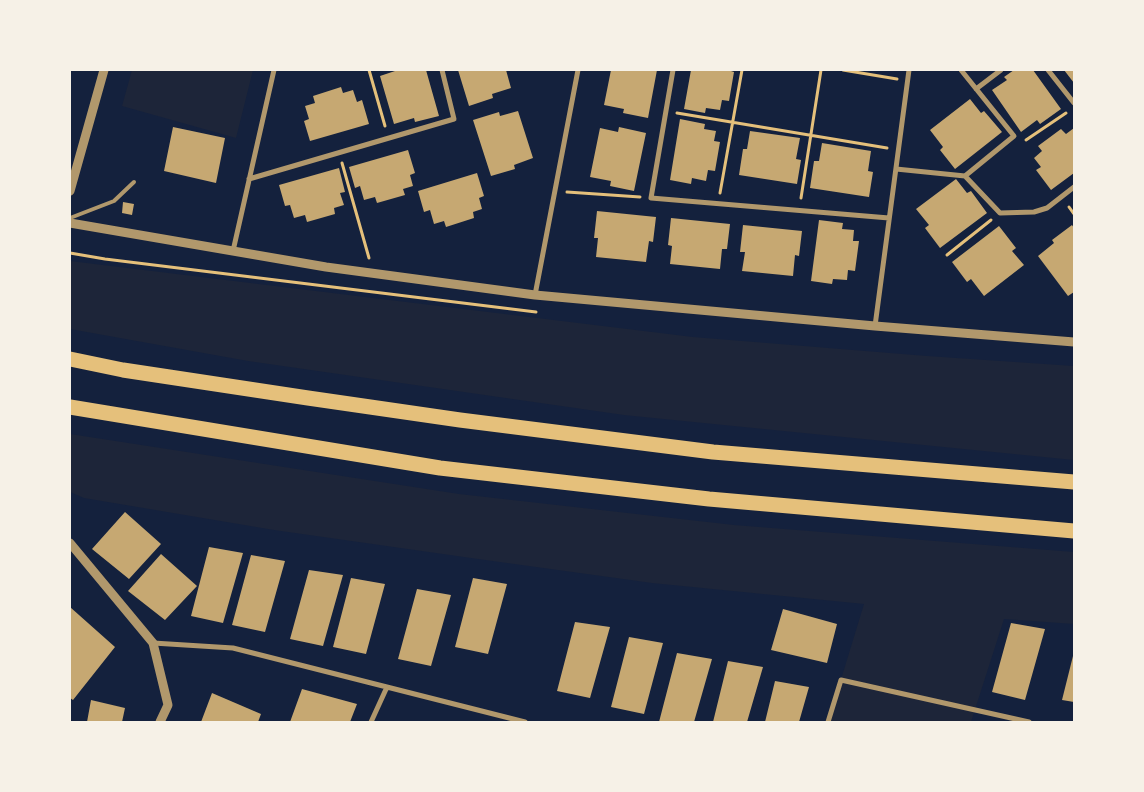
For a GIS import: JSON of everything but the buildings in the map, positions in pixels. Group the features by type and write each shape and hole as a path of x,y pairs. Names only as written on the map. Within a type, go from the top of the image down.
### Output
{"highway":[{"path":"70,359 123,370 460,420 713,452 1074,482"},
{"path":"70,407 440,468 710,499 1074,531"}],"street":[{"path":"70,191 104,70"},
{"path":"233,252 274,70"},
{"path":"249,179 454,119 442,70"},
{"path":"535,295 578,70"},
{"path":"673,70 651,198 889,218"},
{"path":"875,326 909,70"},
{"path":"960,70 1014,136 965,176"},
{"path":"976,89 1001,70"},
{"path":"1048,70 1074,103"},
{"path":"896,169 965,176 1000,213 1034,212 1047,208 1074,187"},
{"path":"70,223 233,252 535,295 1074,342"},
{"path":"70,543 153,643 168,704 160,722"},
{"path":"153,643 233,648 525,722"},
{"path":"828,722 841,680 1030,722"},
{"path":"370,722 387,687"}],"lane":[{"path":"70,218 114,201 134,182"}],"path":[{"path":"370,70 388,138"},
{"path":"718,204 742,70"},
{"path":"798,210 821,70"},
{"path":"843,70 908,81"},
{"path":"1014,136 1026,141 1074,107"},
{"path":"666,111 898,150"},
{"path":"339,153 373,273"},
{"path":"555,191 651,198"},
{"path":"947,255 1000,213"}],"shaded area":[{"path":"132,70 253,70 236,138 122,106"},
{"path":"70,261 693,337 1074,366 1074,460 624,415 248,361 70,329"},
{"path":"70,434 459,494 734,525 1074,552 1074,624 1004,619 971,722 828,722 864,604 652,583 274,530 84,498 70,492"}]}
